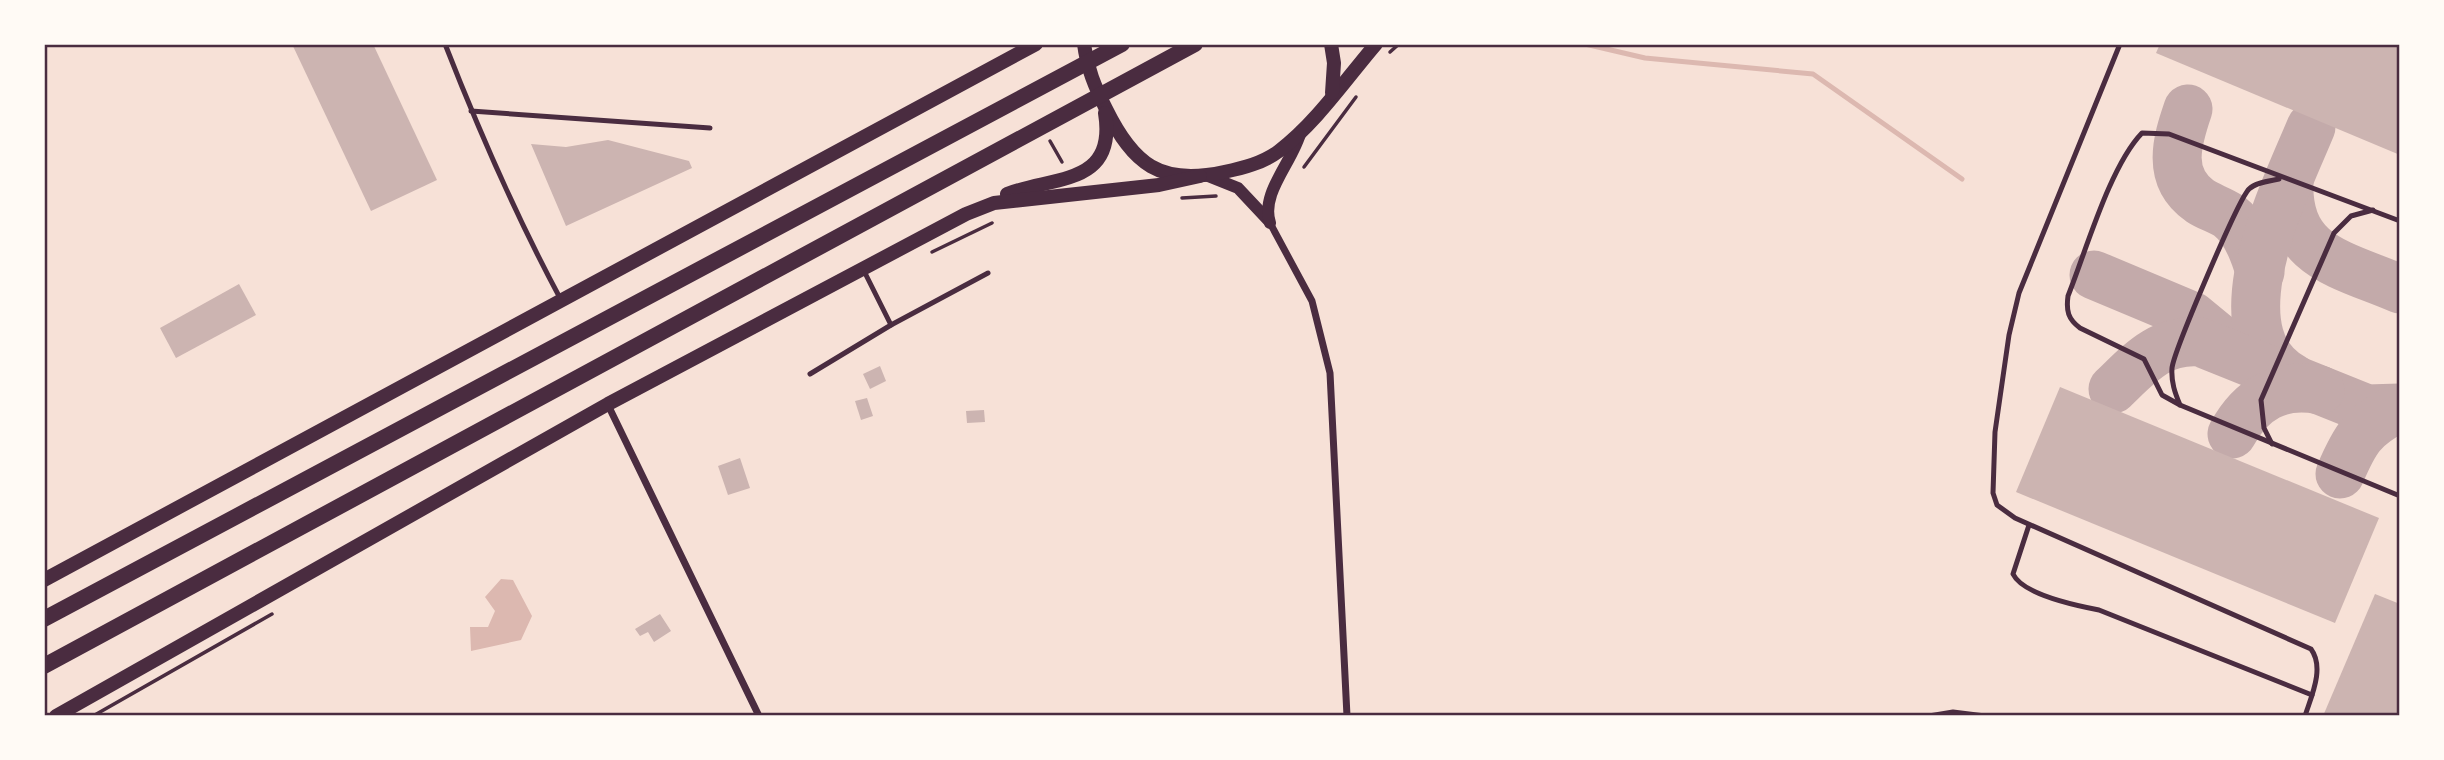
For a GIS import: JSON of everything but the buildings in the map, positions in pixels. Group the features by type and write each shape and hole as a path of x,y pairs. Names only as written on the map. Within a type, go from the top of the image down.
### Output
{"main road":[{"path":"44,580 1036,44"},
{"path":"1084,44 1087,68 1127,148 1143,163 1171,175 1203,176"},
{"path":"44,619 1122,44"},
{"path":"44,666 481,427 1195,44"},
{"path":"1331,44 1334,63 1332,95"},
{"path":"985,206 1158,185 1263,160 1278,152 1301,131 1376,44"},
{"path":"56,716 608,404 862,268 1010,193 1073,178 1094,163 1105,142 1102,101"}],"street":[{"path":"1009,59 1016,44"},
{"path":"1075,44 1087,68"},
{"path":"1270,222 1267,208 1269,196 1288,165 1301,131"},
{"path":"1203,176 1238,188 1270,222 1312,301 1329,365 1347,716"},
{"path":"608,404 759,716"}],"lane":[{"path":"445,44 471,110 533,248 562,301"},
{"path":"2120,44 2019,293 2009,335 1995,432 1993,493 2004,512 2029,525 2305,645 2315,655 2317,664 2305,716"},
{"path":"471,110 710,128"},
{"path":"2400,221 2169,134 2142,133 2132,145 2113,182 2068,296 2068,314 2080,328 2144,359 2162,395 2180,405 2400,496"},
{"path":"2180,405 2173,382 2175,356 2238,208 2255,184 2281,178"},
{"path":"2272,444 2264,428 2261,400 2334,233 2351,216 2374,210"},
{"path":"862,268 891,325"},
{"path":"810,374 891,325 988,273"},
{"path":"2029,525 2013,574 2022,586 2073,606 2099,610 2312,695"},
{"path":"1929,716 1953,712 1984,716"}],"path":[{"path":"1389,52 1399,44"},
{"path":"1303,168 1358,94"},
{"path":"1171,198 1224,196"},
{"path":"930,253 1003,218"}],"shaded area":[{"path":"501,579 513,580 532,616 521,640 471,651 470,627 488,627 495,611 485,597"}],"waterway":[{"path":"1585,44 1645,58 1813,74 1962,179"}],"taxiway":[{"path":"2188,109 2178,146 2178,170 2182,181 2200,201 2235,221 2252,248 2260,272"},
{"path":"2293,378 2269,357 2258,329 2256,295 2262,259 2273,222 2311,127"},
{"path":"2289,181 2291,206 2297,226 2308,242 2339,264 2400,289"},
{"path":"2094,275 2192,316 2226,344"},
{"path":"2113,389 2142,362 2162,349 2173,344 2200,342 2367,409 2400,408"},
{"path":"2232,434 2248,411 2268,396 2292,389 2320,390"},
{"path":"2340,474 2350,452 2367,428 2396,409"}]}
